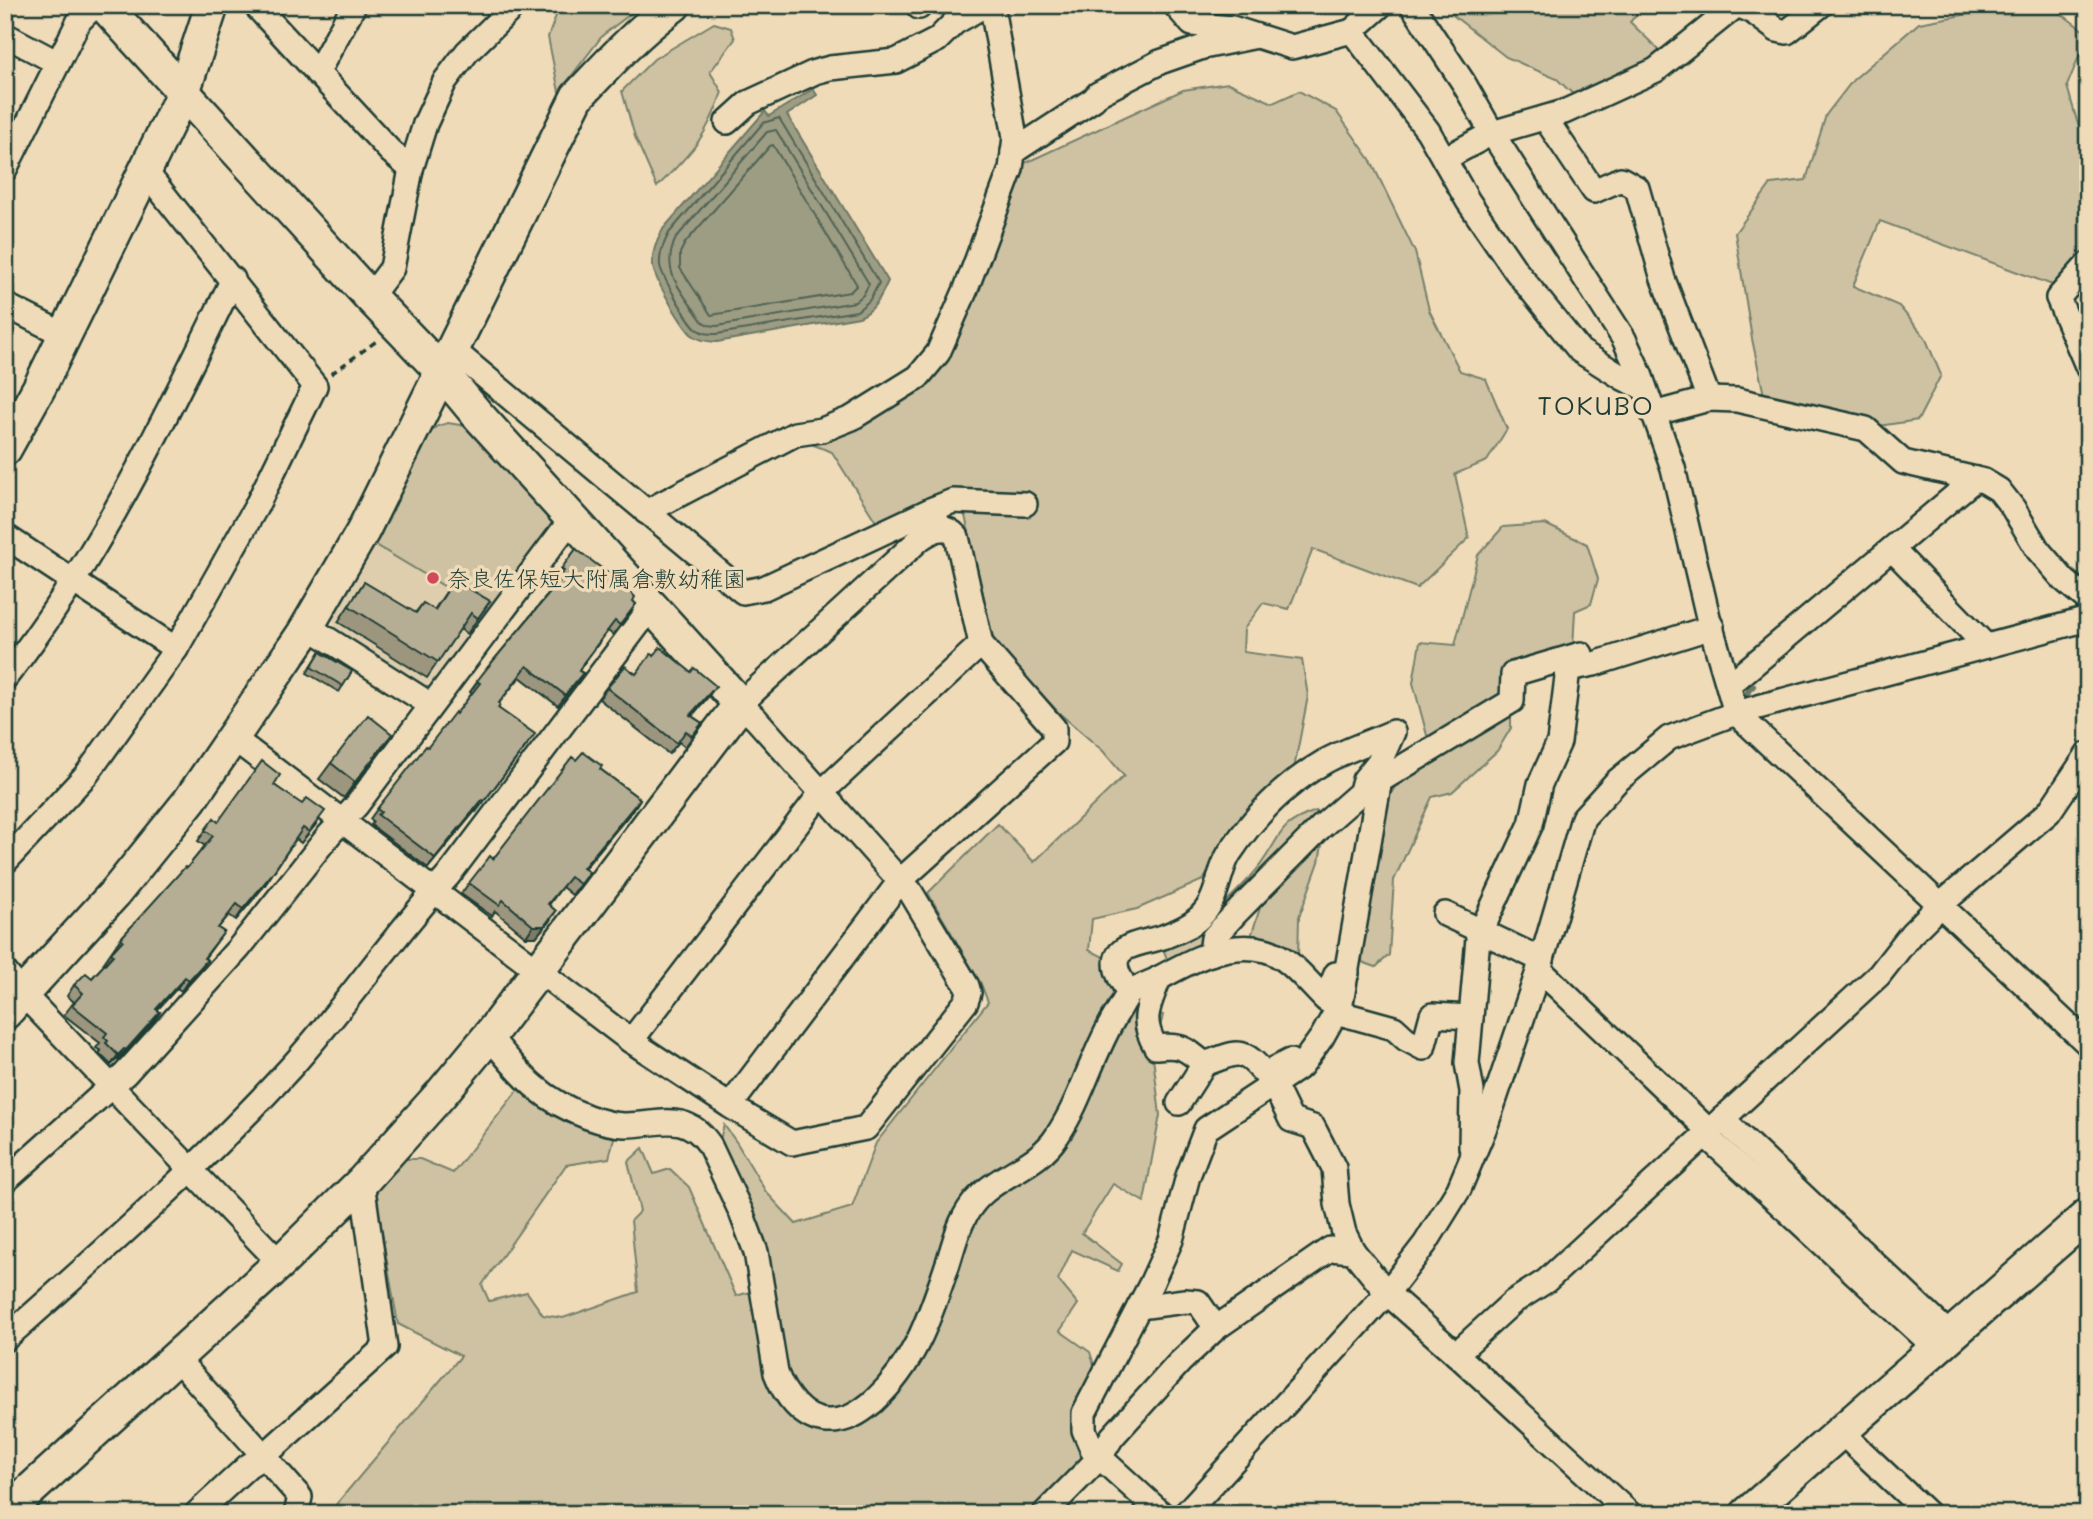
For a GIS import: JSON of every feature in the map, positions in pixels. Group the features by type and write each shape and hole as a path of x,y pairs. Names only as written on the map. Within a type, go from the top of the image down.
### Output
{"street":[{"path":"5,169 79,21 95,5"},
{"path":"104,5 370,297 447,361 646,512 743,592 764,588 936,519 953,501 1025,504"},
{"path":"5,450 65,335 183,93 212,5"},
{"path":"255,5 390,151 411,169"},
{"path":"317,73 354,5"},
{"path":"370,297 392,268 411,169 425,124 445,81 467,52 515,5"},
{"path":"280,1263 111,1086 11,993 115,893 190,800 233,738 307,626 363,531 577,97 647,25 674,5"},
{"path":"727,122 748,103 815,72 897,61 937,40 954,23 985,5"},
{"path":"646,512 795,434 822,430 852,418 918,377 938,353 966,289 1011,169 1015,137 993,13 995,5"},
{"path":"1175,5 1192,24 1232,28 1292,47 1352,32 1381,5"},
{"path":"1412,5 1624,339 1673,468 1710,622 1736,713 2088,1044"},
{"path":"1444,159 1492,133 1564,112 1656,70 1737,5 1752,11 1777,30 1787,32 1821,5"},
{"path":"1352,32 1428,131 1468,201 1516,271 1580,351 1644,388"},
{"path":"5,38 9,37 58,63"},
{"path":"1013,152 1042,135 1098,94 1160,62 1203,47 1255,37"},
{"path":"1545,118 1594,191 1621,179 1637,188 1663,279 1709,399"},
{"path":"5,862 87,774 176,649 256,507 315,386 146,172"},
{"path":"2088,264 2058,298 2088,368"},
{"path":"5,678 74,582 151,446 233,279"},
{"path":"5,305 65,335"},
{"path":"233,738 631,1041 792,1143 866,1128 966,1002 969,993 967,986 910,891 573,517 476,414 447,361"},
{"path":"1653,414 1709,399 1737,400 1866,429 1903,462 1975,479 1999,490 2038,550 2064,580 2088,600"},
{"path":"1730,685 1975,479"},
{"path":"5,1181 125,1074 239,948 365,795 573,517"},
{"path":"730,1106 900,881 1054,742 1054,727 981,644 957,537 936,519"},
{"path":"5,1513 280,1263 362,1182 489,1036 740,704 921,538 934,530 936,519"},
{"path":"5,536 176,649"},
{"path":"1892,549 1986,646"},
{"path":"5,1339 190,1170 293,1065 448,876 652,606"},
{"path":"1185,1514 1387,1293 1425,1244 1460,1189 1487,1122 1541,965 1583,818 1617,781 1669,738 1736,713 2088,619"},
{"path":"1211,954 1213,938 1235,914 1321,827 1371,785 1513,701 1513,674 1710,622"},
{"path":"1471,1161 1472,1091 1467,1063 1478,938 1531,824 1541,784 1559,741 1568,669 1594,664 1710,622"},
{"path":"307,626 431,705"},
{"path":"631,1041 822,792 981,644"},
{"path":"1129,993 1117,971 1116,961 1121,951 1178,931 1202,915 1216,895 1225,862 1245,829 1275,796 1325,761 1393,732 1381,759 1364,780 1371,785"},
{"path":"1456,1354 1513,1302 1546,1281 1879,975 1911,934 1939,906 2049,811 2084,767"},
{"path":"1162,1514 1093,1451 1084,1430 1084,1413 1171,1240 1188,1176 1206,1129 1301,1066 1341,1003 1371,785"},
{"path":"1446,914 1482,930 1541,965 1938,1337"},
{"path":"489,1036 525,1080 558,1104 590,1118 622,1126 677,1122 693,1127 702,1135 709,1144 741,1212 756,1252 776,1373 781,1385 797,1406 809,1416 822,1421 837,1421 866,1408 889,1388 909,1362 929,1319 961,1222 984,1192 1039,1156 1055,1140 1072,1112 1101,1039 1129,993 1181,964 1223,950 1265,950 1279,956 1326,1000 1336,974 1347,973"},
{"path":"1159,978 1146,1022 1147,1033 1156,1047 1172,1045 1187,1049 1204,1063"},
{"path":"1336,1012 1394,1028 1406,1039 1423,1048 1432,1015 1471,1017"},
{"path":"1179,1103 1204,1063 1236,1053 1250,1057 1265,1074 1314,1048"},
{"path":"1274,1085 1291,1120 1313,1127 1334,1168 1337,1204 1344,1233 1353,1251 1387,1293 1630,1514"},
{"path":"196,1514 385,1347 362,1182"},
{"path":"1747,1514 1841,1432 1938,1337 2088,1215"},
{"path":"1044,1514 1100,1457 1121,1428 1180,1363 1216,1328 1330,1249 1353,1251"},
{"path":"1139,1307 1198,1302 1216,1328"},
{"path":"176,1358 300,1497 296,1514"},
{"path":"1841,1432 1928,1514"}],"path":[{"path":"315,386 385,335"}],"shaded area":[{"path":"560,5 642,5 603,35 559,92 548,37"},
{"path":"1446,5 1645,5 1630,22 1664,55 1577,98 1557,79 1506,57 1454,16"},
{"path":"2018,5 2050,5 2088,34 2067,86 2077,121 2088,140 2088,255 2058,287 1880,221 1853,286 1899,306 1925,337 1941,375 1918,420 1872,427 1764,395 1735,233 1771,184 1806,180 1826,115 1853,80 1919,23"},
{"path":"714,23 731,28 735,39 710,72 722,92 703,134 657,187 635,137 622,91 654,59"},
{"path":"1228,83 1273,103 1299,91 1336,111 1370,159 1415,252 1429,310 1460,371 1486,379 1507,429 1487,461 1455,474 1469,538 1417,588 1313,549 1289,609 1263,603 1244,629 1243,652 1302,660 1308,696 1293,774 1239,827 1203,880 1137,909 1092,919 1089,950 1108,959 1124,993 1139,1009 1163,1015 1153,1057 1160,1115 1144,1202 1113,1184 1082,1233 1122,1264 1118,1271 1072,1250 1058,1280 1078,1304 1060,1331 1090,1352 1095,1368 1077,1435 1084,1462 1033,1514 328,1514 461,1356 398,1324 374,1189 400,1159 420,1159 453,1173 520,1087 616,1130 609,1158 566,1165 482,1285 489,1301 527,1292 543,1315 563,1318 638,1292 631,1220 640,1211 628,1162 643,1148 654,1174 670,1169 689,1187 736,1296 767,1287 719,1143 724,1125 766,1192 796,1224 852,1207 876,1143 988,1002 981,984 928,893 998,824 1034,862 1124,776 1103,751 1058,712 994,642 963,507 878,525 832,452 806,442 925,381 1008,190 1025,163 1183,90"},
{"name":"奈良佐保短大附属倉敷幼稚園","path":"448,423 466,426 549,515 552,523 551,529 487,612 374,544 428,434 438,426"},
{"name":"奈良佐保短大附属倉敷幼稚園","path":"455,423 552,523 551,529 437,681 424,685 336,630 331,615 378,538 438,426"},
{"path":"1545,524 1587,544 1598,579 1591,604 1575,611 1573,648 1506,665 1503,699 1428,739 1413,683 1420,642 1455,645 1478,555 1503,527"},
{"path":"1500,717 1511,718 1511,728 1497,751 1452,792 1432,797 1394,880 1389,955 1376,967 1362,962 1388,799 1401,776"},
{"path":"1316,811 1321,817 1203,947 1168,962 1164,951 1242,886 1288,825"},
{"path":"1323,839 1319,862 1299,917 1298,961 1250,940 1263,898"}],"water":[{"path":"813,89 817,95 787,115 888,281 873,307 859,317 717,342 697,338 681,321 663,291 653,266 655,247 663,229 765,111 769,116"}],"building":[{"path":"576,549 624,585 635,597 633,601 636,604 620,625 615,621 583,663 579,671 583,673 565,695 527,666 498,708 535,734 484,801 482,800 435,858 378,815 381,812 377,809 426,746 428,747 455,712 456,714 480,683 477,681 488,667 564,576 561,575 564,571 561,569"},
{"path":"454,580 490,601 478,618 471,613 438,662 349,606 364,582 416,613 423,603 435,610"},
{"path":"660,647 691,672 694,668 716,686 690,715 702,723 692,736 686,731 677,743 607,688 625,666 636,674"},
{"path":"320,652 352,671 343,686 311,667"},
{"path":"368,715 392,734 355,782 331,763"},
{"path":"583,752 602,766 600,769 640,799 583,868 589,872 580,884 570,877 548,904 556,911 544,926 533,926 503,900 499,905 469,883 490,856 493,859 572,757 576,760"},
{"path":"262,761 280,775 274,785 302,804 307,798 325,811 309,832 303,828 272,874 243,909 237,904 218,928 224,932 204,958 207,960 189,980 185,977 156,1009 160,1012 126,1050 118,1055 106,1043 108,1041 104,1037 107,1033 72,1005 83,993 74,985 86,973 92,978 113,955 111,953 123,940 121,938 185,867 187,868 213,836 205,830 214,818 218,822"}],"waterway":[{"path":"1746,702 1748,691 1753,686"}],"place":[{"name":"奈良佐保短大附属倉敷幼稚園","path":"433,578"}],"district":[{"name":"TOKUBO","path":"1596,405"}]}
